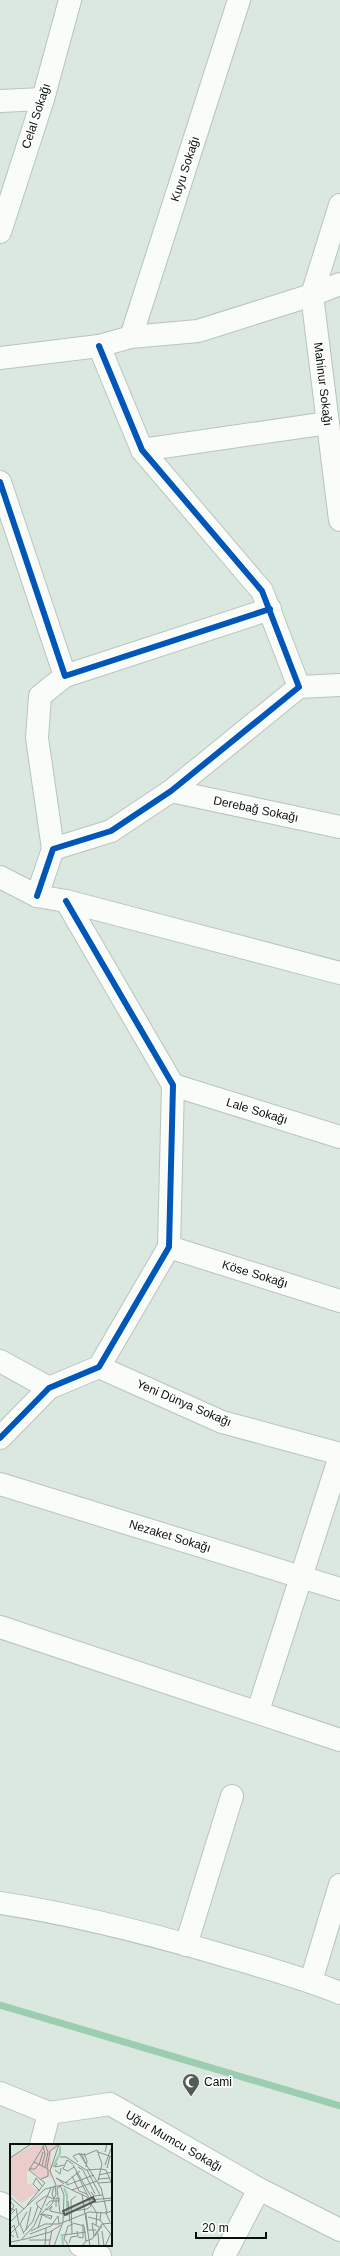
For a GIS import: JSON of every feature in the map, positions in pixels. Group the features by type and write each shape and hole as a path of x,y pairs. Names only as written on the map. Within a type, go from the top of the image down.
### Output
{"street":[{"name":"Celal Sokağı","path":"0,232 43,99 70,0"},
{"name":"Kuyu Sokağı","path":"131,337 239,0"},
{"path":"0,100 43,99"},
{"path":"312,295 340,205"},
{"path":"0,358 99,346 131,337 198,331 312,295 340,284"},
{"name":"Mahinur Sokağı","path":"312,295 331,384 328,423 339,511"},
{"path":"99,346 142,450 262,591 299,687"},
{"path":"142,450 328,423"},
{"path":"0,482 65,676"},
{"path":"37,896 53,849 37,738 40,696 65,676 270,609"},
{"path":"53,849 111,831 171,791 299,687 340,685"},
{"name":"Derebağ Sokağı","path":"171,791 340,826"},
{"path":"0,877 37,896 66,901 340,973"},
{"path":"0,1438 49,1388 99,1367 169,1247 173,1085 66,901"},
{"name":"Lale Sokağı","path":"173,1085 340,1137"},
{"name":"Köse Sokağı","path":"169,1247 340,1301"},
{"path":"0,1361 49,1388"},
{"name":"Yeni Dünya Sokağı","path":"99,1367 222,1422 340,1455"},
{"path":"258,1711 340,1455"},
{"name":"Nezaket Sokağı","path":"0,1484 340,1589"},
{"path":"0,1627 258,1711 340,1740"},
{"path":"186,1945 232,1796"},
{"path":"311,1981 340,1885"},
{"path":"0,1903 52,1911 186,1945 311,1981 340,1993"},
{"path":"0,2092 49,2113 41,2144"},
{"name":"Uğur Mumcu Sokağı","path":"49,2113 110,2104 259,2189 340,2230"},
{"path":"224,2256 259,2189"},
{"path":"0,2203 10,2208"},
{"path":"82,2246 100,2256"}],"waterway":[{"path":"0,2005 340,2106"}],"cycle path":[{"path":"37,896 53,849 111,831 171,791 299,687 262,591 142,450 99,346"},
{"path":"0,482 65,676 270,609"},
{"path":"0,1438 49,1388 99,1367 169,1247 173,1085 66,901"}],"place":[{"name":"Cami","path":"191,2097"}]}
